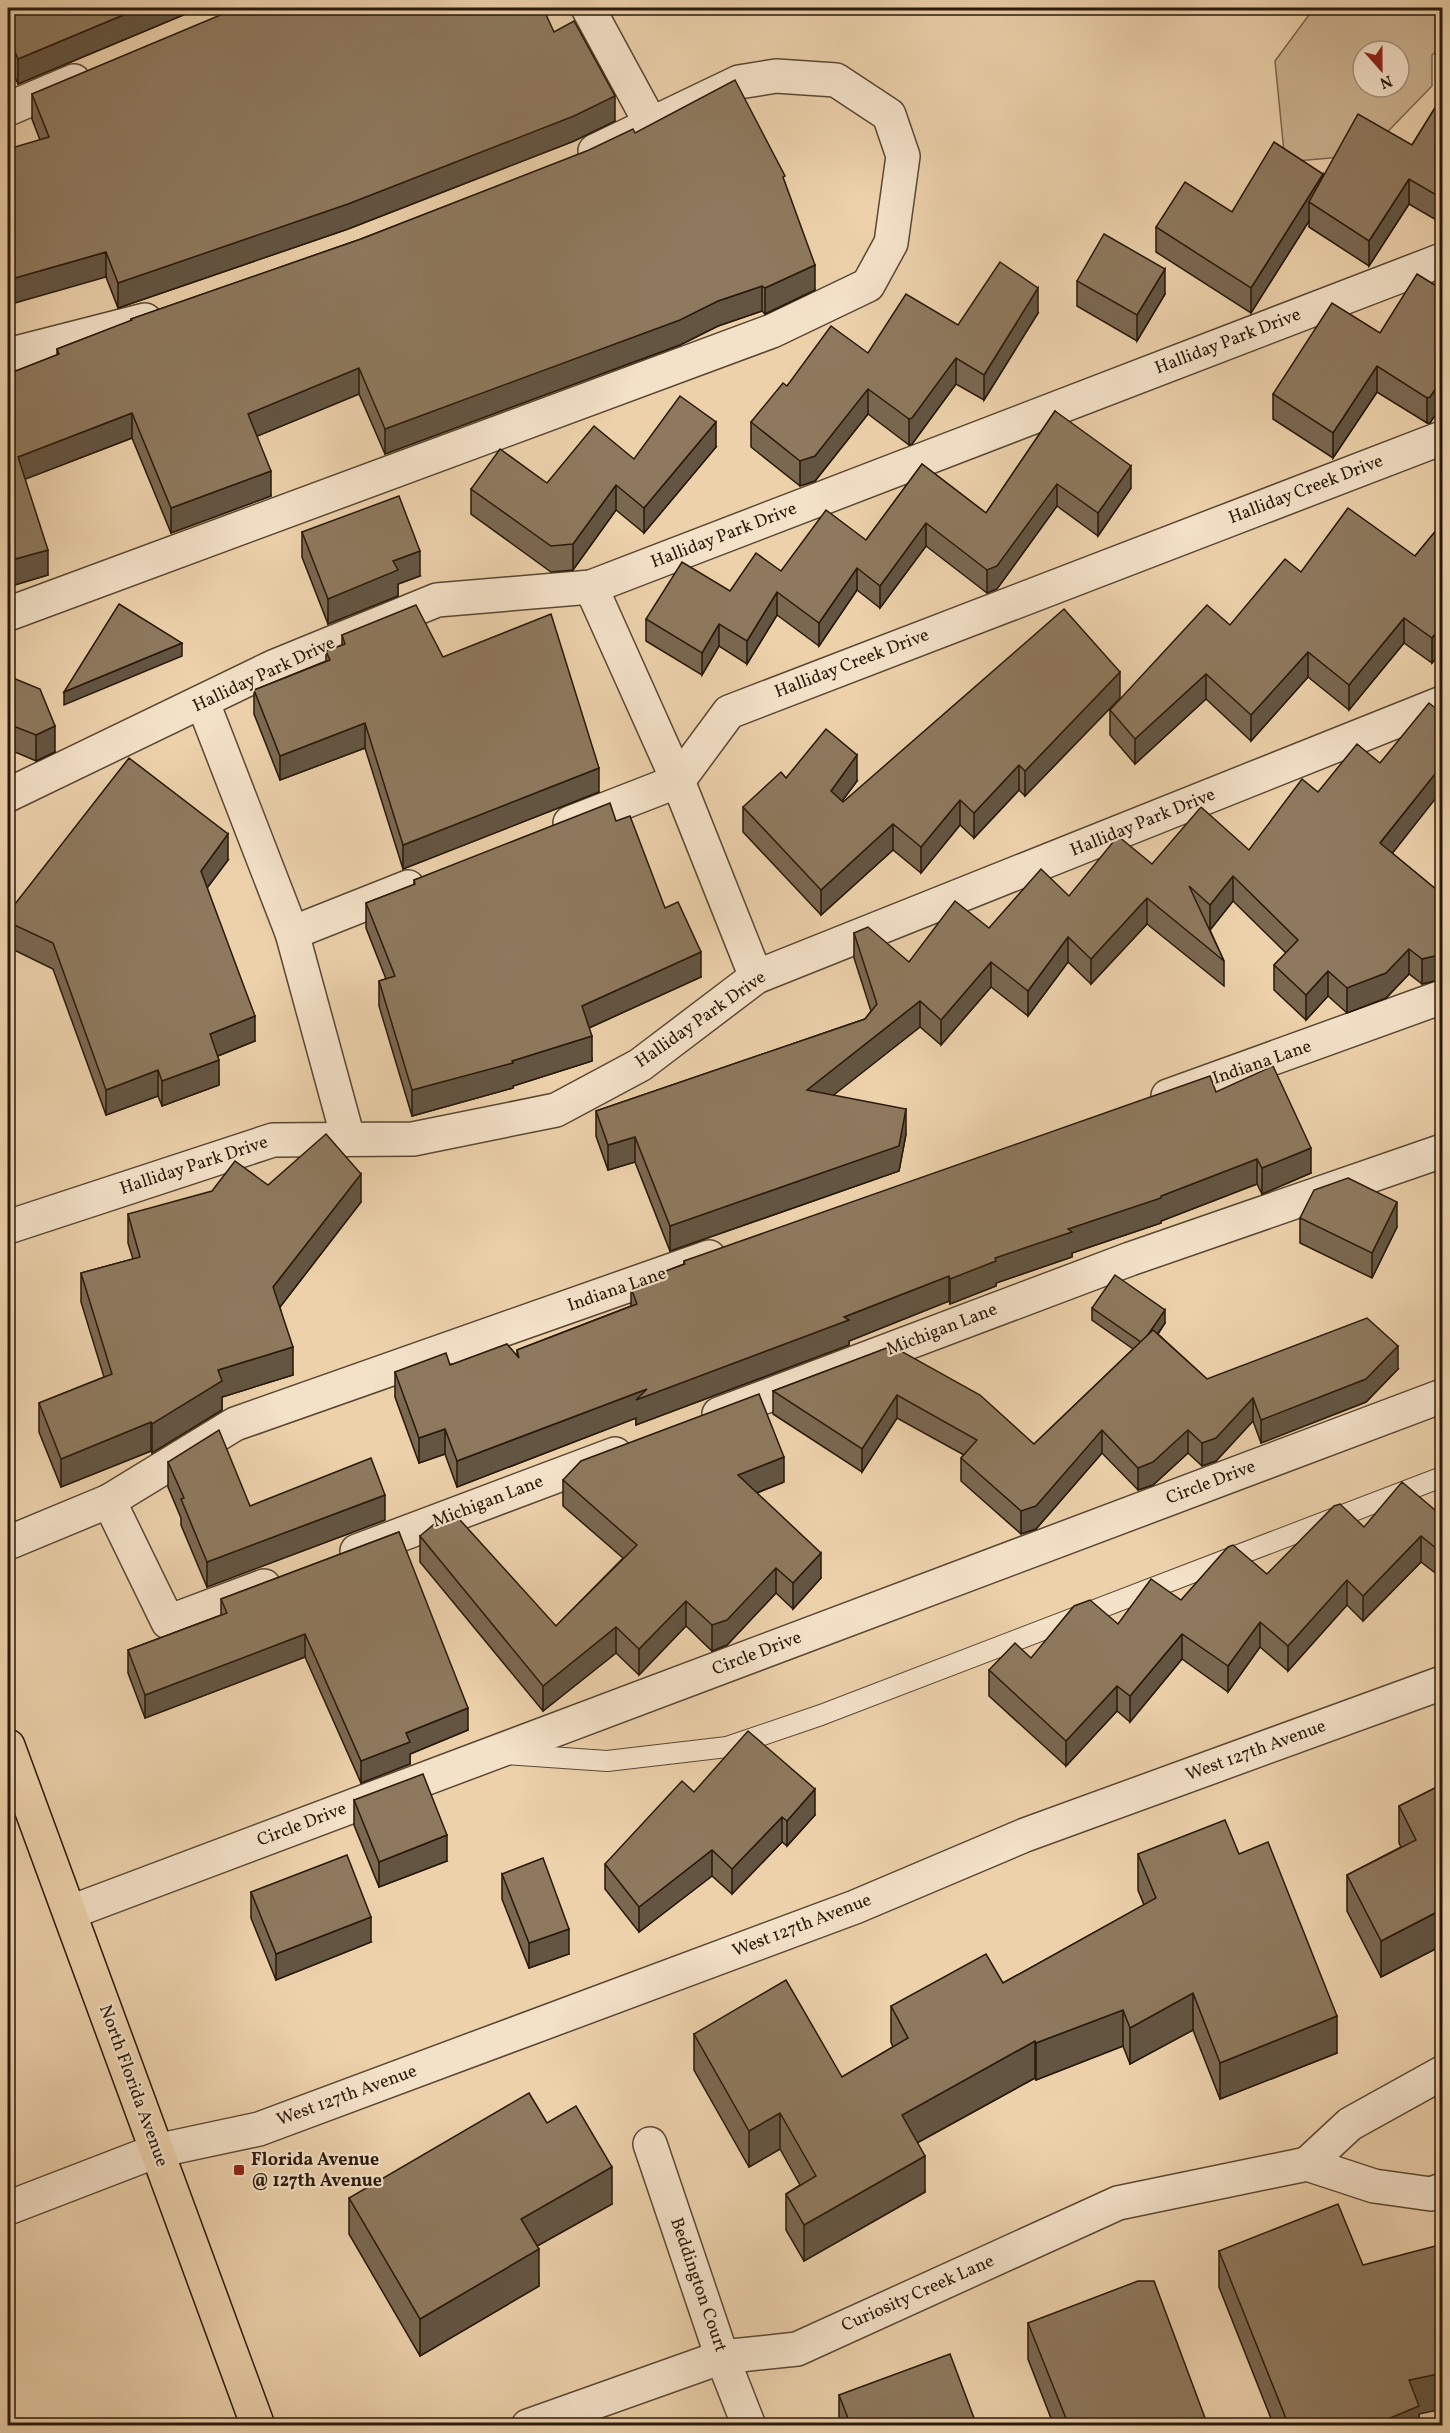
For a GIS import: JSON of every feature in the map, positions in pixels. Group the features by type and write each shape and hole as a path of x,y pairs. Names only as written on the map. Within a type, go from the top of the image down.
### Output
{"main road":[{"name":"North Florida Avenue","path":"8,1748 71,1912 156,2151 258,2426"}],"street":[{"path":"588,8 651,124"},
{"path":"8,109 101,70"},
{"path":"8,614 772,331 868,285 891,243 903,156 889,115 836,80 776,76 738,82 571,162"},
{"name":"Halliday Park Drive","path":"8,795 203,703 273,667 437,600 591,587 1443,260"},
{"path":"8,355 133,324 177,309"},
{"name":"Halliday Creek Drive","path":"678,781 729,712 1443,438"},
{"path":"591,587 678,781 756,977"},
{"path":"203,703 292,933 348,1138"},
{"name":"Halliday Park Drive","path":"8,1227 273,1140 413,1139 556,1110 640,1065 756,977 1443,703"},
{"path":"546,833 678,781"},
{"path":"292,933 435,876"},
{"name":"Indiana Lane","path":"1144,1105 1443,997"},
{"name":"Michigan Lane","path":"694,1424 1130,1259 1443,1151"},
{"name":"Indiana Lane","path":"8,1543 109,1501 235,1424 740,1247"},
{"name":"Circle Drive","path":"71,1912 1443,1396"},
{"name":"Michigan Lane","path":"324,1563 638,1445"},
{"path":"109,1501 168,1623 291,1576"},
{"name":"West 127th Avenue","path":"8,2208 156,2151 259,2129 855,1907 1025,1835 1443,1683"},
{"path":"1443,2073 1350,2124 1307,2163 1374,2186 1431,2194 1443,2190"},
{"name":"Beddington Court","path":"650,2144 722,2357 749,2426"},
{"name":"Curiosity Creek Lane","path":"528,2426 722,2357 797,2349 1118,2203 1307,2163"}],"lane":[{"path":"494,1753 607,1761 728,1747 821,1715 1443,1477"}],"shaded area":[{"path":"1314,8 1442,8 1442,48 1432,55 1432,86 1365,155 1285,162 1275,61"}],"building":[{"path":"8,8 140,8 18,59 15,52 8,54"},
{"path":"237,8 543,8 554,32 574,21 615,96 574,116 348,204 118,283 106,252 8,280 8,149 49,137 32,94"},
{"path":"735,80 785,176 783,177 815,265 765,288 762,286 718,301 680,320 385,429 359,368 248,414 271,471 171,508 132,413 18,457 48,550 8,561 8,374 59,354 57,349 131,319 361,239 589,150 633,129 635,133"},
{"path":"1443,95 1443,199 1409,179 1369,241 1309,202 1358,114 1412,145"},
{"path":"1274,142 1323,174 1251,288 1156,227 1185,182 1232,212"},
{"path":"1104,234 1165,269 1137,315 1077,281"},
{"path":"1000,262 1038,288 984,375 956,358 909,419 868,389 815,456 800,461 751,422 783,383 787,386 831,326 868,353 906,294 958,325"},
{"path":"1417,274 1443,290 1443,378 1430,397 1427,398 1377,366 1333,433 1273,394 1332,303 1380,333"},
{"path":"680,396 716,422 644,508 616,485 573,544 551,546 471,489 500,449 547,483 594,426 634,459"},
{"path":"1055,411 1131,466 1098,513 1057,484 997,566 987,570 926,523 880,586 857,568 819,623 777,592 747,641 719,624 702,653 646,619 682,562 730,591 756,553 781,571 826,510 866,540 922,464 986,513"},
{"path":"399,496 420,551 393,561 398,570 328,599 302,532"},
{"path":"1348,508 1415,556 1443,522 1443,624 1432,638 1404,618 1349,685 1308,652 1251,715 1206,674 1135,739 1110,710 1207,605 1230,625 1285,559 1301,572"},
{"path":"119,604 182,643 64,692"},
{"path":"416,605 443,657 551,614 599,768 403,845 365,723 280,756 254,690 330,660 326,651 345,644 342,635"},
{"path":"1064,609 1120,672 1025,771 1019,765 974,813 960,800 921,847 893,824 821,890 743,807 781,772 786,778 826,729 857,755 831,791 843,802"},
{"path":"8,676 40,689 55,726 36,735 8,724"},
{"path":"1429,703 1443,714 1443,764 1380,843 1443,895 1443,954 1422,959 1409,949 1386,973 1347,988 1328,971 1306,995 1274,965 1298,940 1233,876 1210,905 1189,886 1224,961 1147,898 1091,959 1068,937 1028,991 991,962 941,1020 920,1001 807,1090 906,1109 899,1146 670,1226 635,1137 608,1145 596,1111 865,1019 877,1004 854,933 868,927 909,962 955,901 989,928 1041,869 1069,896 1118,836 1152,864 1201,807 1249,850 1302,779 1318,792 1357,744 1380,763"},
{"path":"129,758 228,834 201,871 255,1016 210,1034 219,1060 162,1081 158,1070 106,1090 53,943 8,922 8,913"},
{"path":"610,803 616,821 630,816 665,908 678,902 701,952 582,1006 592,1036 512,1061 513,1063 412,1090 379,981 395,976 366,903 415,884 414,880"},
{"path":"1273,1066 1311,1148 1262,1168 1257,1159 1161,1196 1161,1198 1068,1229 1072,1232 995,1258 996,1261 950,1279 949,1276 844,1317 849,1320 636,1400 647,1389 457,1461 445,1429 419,1438 395,1372 446,1353 450,1365 507,1344 519,1358 517,1350 637,1304 631,1288 667,1274 666,1271 685,1264 684,1261 1210,1076 1216,1092"},
{"path":"326,1134 361,1174 273,1287 293,1347 218,1370 222,1381 152,1424 151,1422 61,1459 39,1403 112,1374 81,1273 140,1257 128,1214 212,1191 235,1161 268,1185"},
{"path":"1348,1178 1397,1202 1372,1253 1300,1218 1314,1190"},
{"path":"1115,1275 1165,1310 1141,1342 1092,1308"},
{"path":"1367,1318 1398,1346 1366,1379 1261,1420 1253,1398 1216,1438 1202,1443 1188,1430 1153,1462 1138,1468 1102,1430 1036,1506 1021,1511 961,1458 977,1440 897,1395 862,1449 773,1391 892,1346 980,1395 1034,1444 1153,1330 1207,1379"},
{"path":"759,1394 784,1457 738,1475 821,1553 793,1583 776,1568 727,1620 712,1625 686,1601 639,1649 616,1627 543,1686 420,1536 451,1510 556,1626 637,1545 563,1480 581,1461"},
{"path":"219,1430 250,1506 371,1458 385,1495 207,1562 181,1499 184,1498 168,1462"},
{"path":"1402,1482 1435,1510 1443,1501 1443,1554 1421,1536 1363,1596 1347,1580 1288,1646 1260,1622 1228,1666 1182,1634 1130,1696 1117,1686 1066,1741 989,1670 1015,1643 1031,1658 1074,1606 1090,1600 1118,1624 1151,1579 1181,1600 1228,1547 1233,1545 1267,1574 1334,1506 1340,1504 1364,1527"},
{"path":"399,1532 468,1708 406,1733 410,1742 361,1761 305,1634 145,1695 128,1650 227,1613 221,1599"},
{"path":"748,1731 815,1789 787,1821 782,1817 732,1869 712,1850 639,1907 605,1864 682,1781 694,1792"},
{"path":"423,1774 447,1835 379,1862 354,1800"},
{"path":"1443,1784 1443,1909 1381,1941 1347,1875 1416,1840 1399,1806"},
{"path":"1225,1820 1239,1854 1268,1842 1337,2016 1220,2063 1193,1993 1130,2028 1123,2010 1036,2043 1035,2041 902,2115 925,2156 804,2225 786,2194 816,2176 780,2113 749,2131 694,2034 786,1980 842,2077 908,2038 891,2006 986,1954 1003,1983 1156,1898 1138,1854"},
{"path":"347,1855 371,1917 276,1954 251,1892"},
{"path":"543,1858 569,1929 529,1943 502,1874"},
{"path":"529,2093 547,2123 576,2106 612,2167 521,2219 539,2249 420,2319 349,2198"},
{"path":"1338,2204 1363,2265 1443,2244 1443,2373 1409,2380 1419,2406 1371,2426 1289,2426 1219,2251"},
{"path":"1138,2281 1154,2281 1208,2426 1069,2426 1028,2323"},
{"path":"950,2354 977,2426 851,2426 839,2395"}],"place":[{"name":"Florida Avenue @ 127th Avenue","path":"239,2170"}]}
